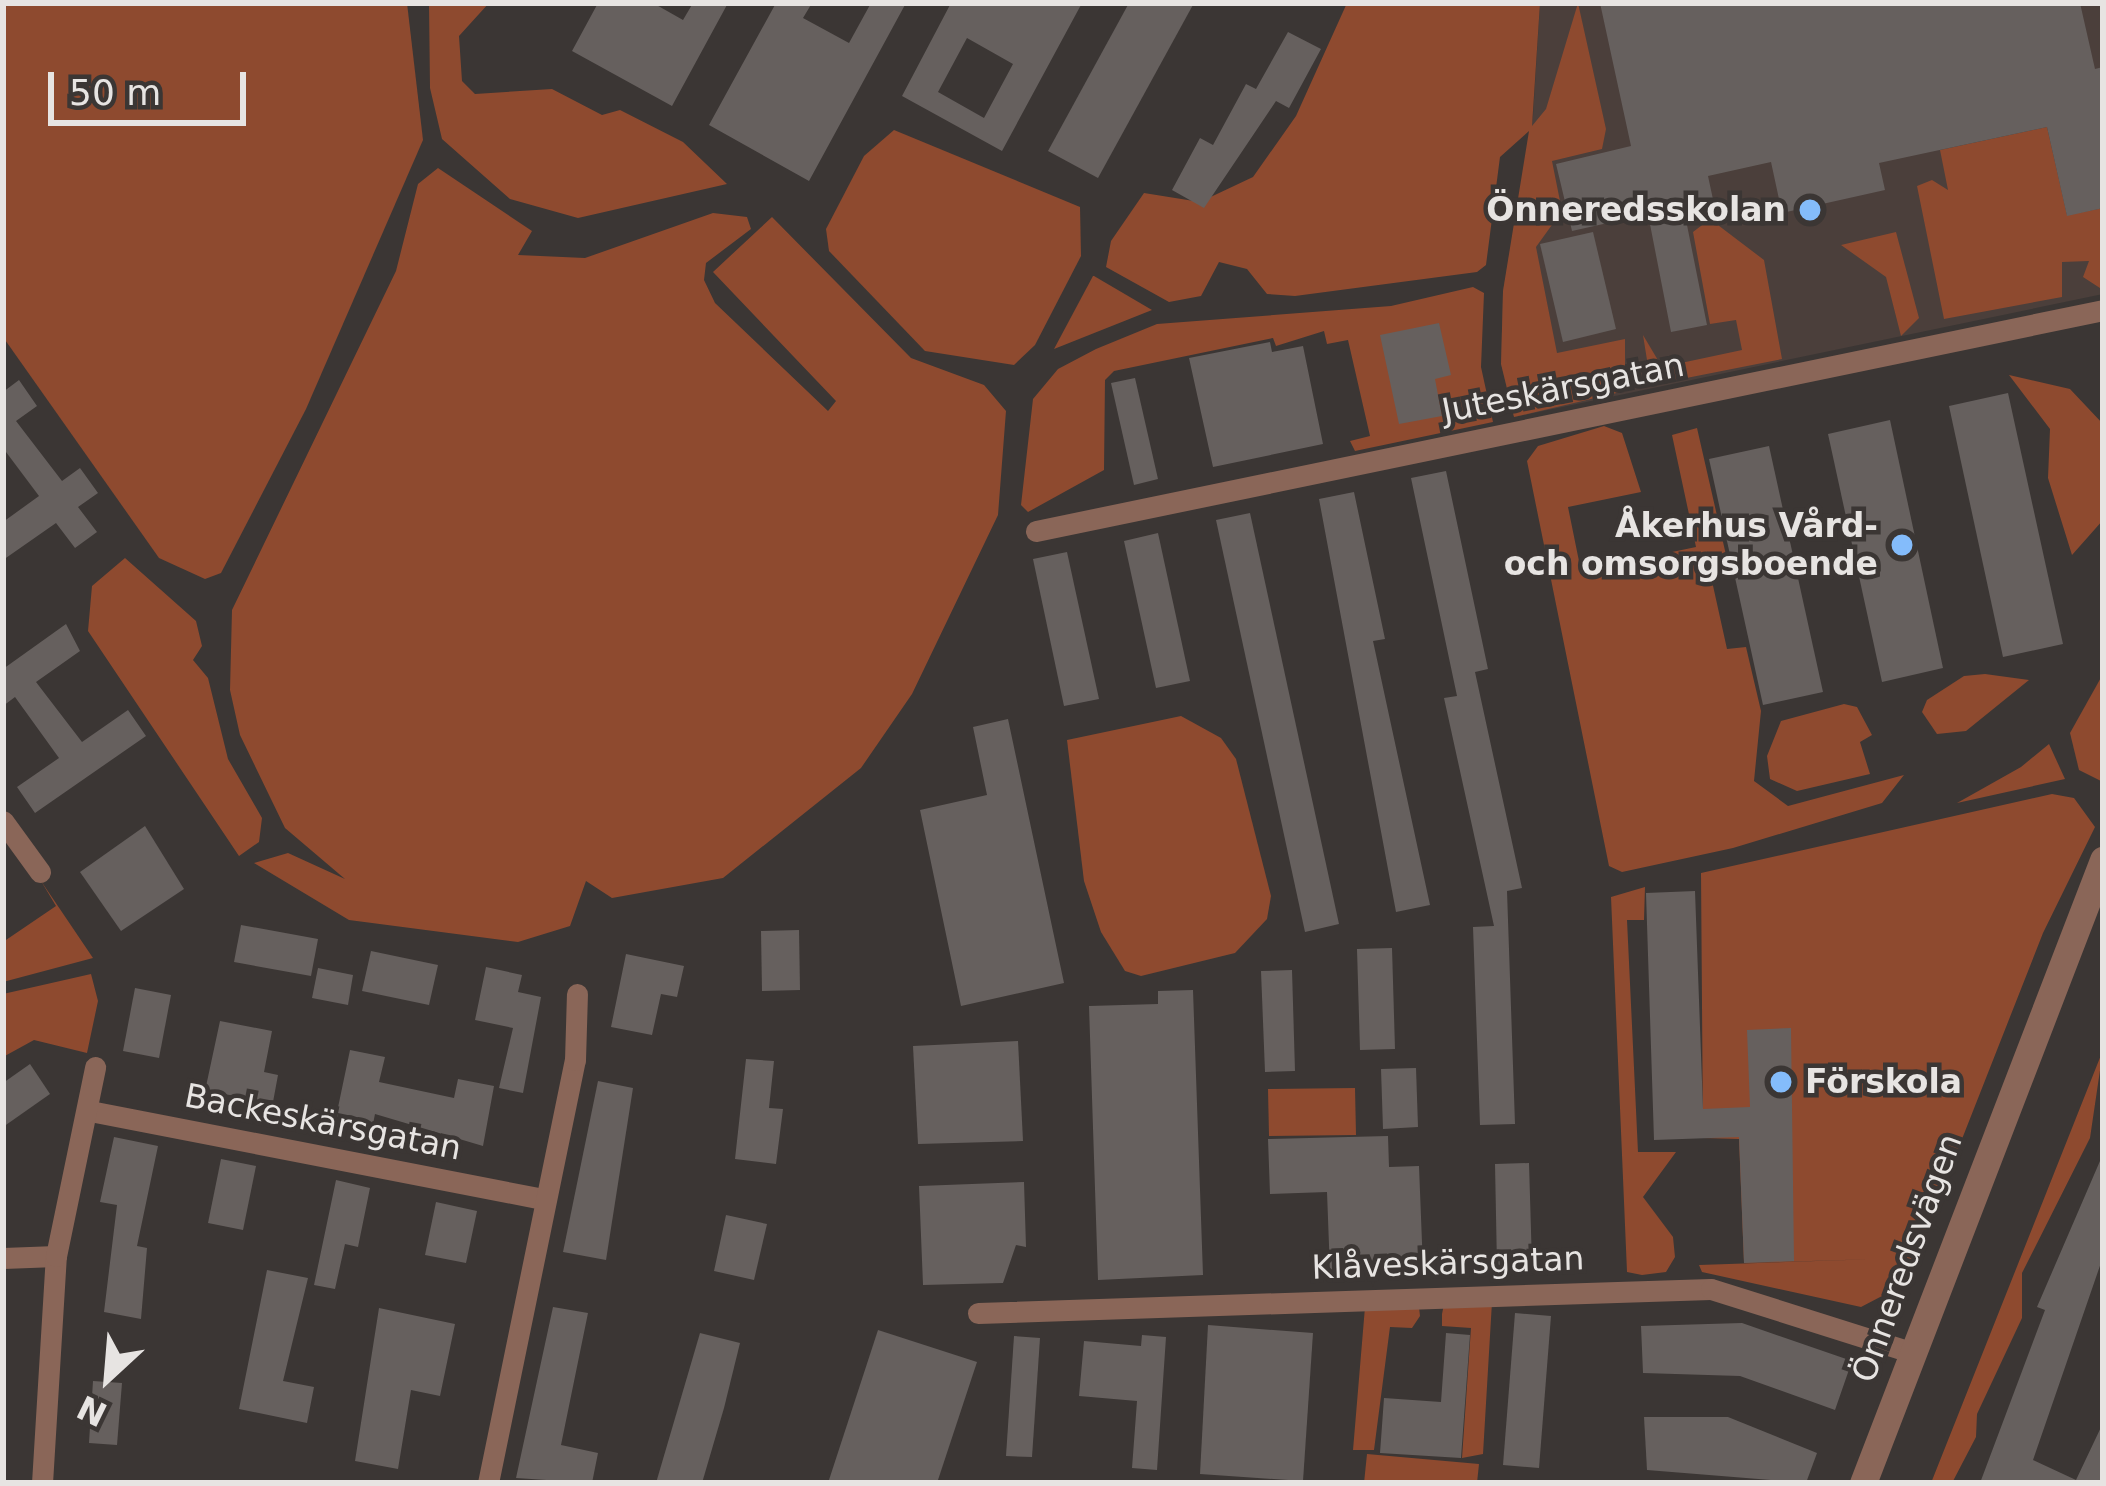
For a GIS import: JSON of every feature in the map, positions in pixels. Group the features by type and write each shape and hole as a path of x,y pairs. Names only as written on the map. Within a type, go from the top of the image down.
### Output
{"street":[{"name":"Juteskärsgatan","path":"1036,531 2103,310"},
{"path":"3,821 40,872"},
{"name":"Önneredsvägen","path":"1863,1483 2103,860"},
{"path":"488,1483 575,1060 577,994"},
{"path":"42,1483 56,1256 90,1112 94,1067"},
{"name":"Backeskärsgatan","path":"90,1112 544,1199"},
{"path":"3,1258 56,1256"},
{"name":"Klåveskärsgatan","path":"977,1313 1711,1289 1911,1352"}],"shaded area":[{"path":"3,3 407,3 423,140 306,409 221,573 205,579 159,558 3,337"},
{"path":"429,3 489,3 459,36 462,81 475,94 552,89 602,115 620,110 683,142 727,184 578,218 510,199 442,139 430,88"},
{"path":"1347,3 1540,3 1532,126 1546,109 1578,3 1606,129 1602,149 1552,161 1562,211 1536,247 1557,353 1625,339 1625,391 1514,417 1501,364 1503,291 1529,131 1500,157 1486,265 1477,272 1295,296 1267,294 1247,269 1219,262 1201,296 1169,302 1106,267 1111,241 1144,193 1200,202 1253,177 1296,116"},
{"name":"Önneredsskolan","path":"1540,3 2103,3 2103,294 1514,417 1501,364 1503,291 1533,116"},
{"path":"2047,127 2067,215 2103,208 2103,290 2083,277 2089,261 2062,262 2062,297 1944,319 1917,186 1932,180 1948,190 1940,150"},
{"path":"894,130 1080,207 1081,256 1035,345 1014,365 925,351 829,251 826,229 864,156"},
{"path":"438,168 532,231 518,255 585,258 713,213 747,217 751,229 706,263 704,280 715,303 828,411 836,401 713,272 772,217 911,358 984,385 1006,411 998,515 912,694 861,768 723,878 612,898 586,881 570,926 518,942 349,920 254,863 288,853 345,879 285,828 240,735 230,690 232,610 396,271 418,184"},
{"path":"1710,219 1764,260 1782,359 1651,385 1643,335 1662,367 1742,350 1736,320 1710,324 1693,232"},
{"path":"1896,232 1919,318 1901,336 1886,277 1841,245"},
{"path":"1093,276 1152,310 1054,349"},
{"path":"1473,287 1484,293 1481,367 1493,422 1355,451 1350,441 1370,436 1348,340 1327,344 1324,331 1276,346 1273,338 1114,371 1105,380 1104,470 1028,512 1021,505 1033,399 1058,369 1096,349 1157,324 1391,306"},
{"path":"2009,375 2070,389 2103,424 2103,520 2072,555 2048,478 2050,429"},
{"path":"1604,426 1622,433 1641,492 1568,507 1581,571 1696,547 1672,435 1697,428 1726,555 1708,563 1727,649 1746,647 1761,711 1754,781 1788,806 1904,775 1882,803 1733,848 1622,872 1609,866 1527,461 1538,446"},
{"path":"125,558 196,621 202,646 193,660 208,678 228,759 262,818 259,842 239,856 88,631 92,586"},
{"path":"2103,674 2103,782 2079,770 2070,733"},
{"path":"1964,676 2029,680 1966,731 1937,734 1922,712 1927,700"},
{"path":"1844,704 1857,707 1872,735 1860,742 1870,774 1797,791 1770,779 1767,756 1781,721"},
{"path":"1181,716 1221,738 1236,759 1271,896 1267,919 1235,953 1141,976 1125,971 1101,932 1084,881 1067,740"},
{"path":"2049,744 2065,779 1957,803 2021,767"},
{"name":"Förskola","path":"2052,794 2074,798 2095,827 2043,933 1905,1284 1861,1307 1702,1272 1699,1265 1877,1259 1744,1263 1739,1139 1703,1138 1701,873"},
{"path":"41,881 93,958 3,982 3,942 56,906"},
{"path":"1645,887 1644,920 1627,920 1638,1152 1676,1152 1643,1197 1673,1237 1675,1257 1666,1272 1642,1275 1627,1272 1611,897"},
{"path":"91,974 98,1001 87,1053 34,1040 3,1057 3,994"},
{"path":"2103,1050 2090,1138 2022,1273 2022,1318 1977,1414 1976,1437 1952,1483 1931,1483"},
{"path":"1355,1088 1356,1135 1269,1136 1268,1089"},
{"path":"1492,1302 1483,1454 1462,1458 1471,1328 1442,1326 1442,1314 1444,1304"},
{"path":"1365,1307 1419,1307 1420,1316 1412,1328 1390,1327 1374,1450 1353,1450"},
{"path":"1367,1454 1479,1464 1477,1483 1364,1483"}],"building":[{"path":"598,3 653,3 683,20 693,3 728,3 672,106 572,51"},
{"path":"776,3 812,3 803,18 849,43 871,3 906,3 809,181 709,125"},
{"path":"951,3 1082,3 1002,151 902,96","holes":["967,38 1013,64 984,118 938,92"]},
{"path":"1129,3 1194,3 1098,178 1048,151"},
{"path":"1600,3 2080,3 2095,69 2103,67 2103,208 2067,216 2047,127 1879,163 1885,190 1782,213 1771,162 1708,176 1714,204 1684,210 1707,325 1671,332 1648,214 1572,231 1556,164 1631,146"},
{"path":"1288,32 1321,49 1289,108 1276,101 1204,208 1172,190 1200,138 1213,145 1246,84 1256,89"},
{"path":"1593,232 1616,329 1563,342 1540,244"},
{"path":"1439,323 1451,375 1435,379 1442,416 1399,424 1380,335"},
{"path":"1270,342 1272,352 1303,346 1323,444 1213,467 1189,358"},
{"path":"1135,378 1158,479 1134,485 1111,383"},
{"path":"19,380 37,406 16,421 62,481 80,468 98,493 78,507 97,532 75,548 56,523 3,560 3,522 39,496 3,448 3,392"},
{"path":"2008,393 2063,644 2003,657 1949,406"},
{"path":"1890,420 1943,668 1882,682 1828,434"},
{"path":"1769,446 1823,692 1763,705 1709,459"},
{"path":"1446,471 1488,669 1475,672 1522,888 1507,891 1515,1124 1480,1125 1473,927 1494,926 1444,698 1457,696 1411,478"},
{"path":"1354,492 1385,639 1373,641 1430,905 1396,912 1319,499"},
{"path":"1250,513 1339,924 1305,932 1216,520"},
{"path":"1158,533 1190,681 1156,688 1124,541"},
{"path":"1067,552 1099,699 1064,706 1033,559"},
{"path":"66,624 80,651 36,682 82,742 128,710 146,736 35,813 17,787 59,758 15,697 3,706 3,669"},
{"path":"1008,719 1064,983 961,1006 920,810 987,795 973,727"},
{"path":"145,826 184,889 121,931 80,872"},
{"path":"1695,891 1703,1109 1750,1107 1747,1030 1791,1028 1794,1261 1744,1263 1739,1137 1654,1140 1646,893"},
{"path":"241,925 318,939 311,976 234,962"},
{"path":"799,930 800,990 762,991 761,931"},
{"path":"1392,948 1395,1049 1360,1050 1357,949"},
{"path":"371,951 438,965 429,1005 362,991"},
{"path":"626,954 684,966 677,997 661,994 652,1035 611,1027"},
{"path":"486,967 522,975 518,992 541,997 523,1093 499,1088 513,1028 475,1020"},
{"path":"318,968 353,975 348,1005 312,998"},
{"path":"1292,970 1295,1071 1265,1072 1261,971"},
{"path":"135,988 171,995 159,1058 123,1051"},
{"path":"1193,990 1203,1275 1098,1280 1089,1006 1158,1004 1158,991"},
{"path":"220,1021 272,1031 264,1072 278,1075 273,1102 205,1091"},
{"path":"1018,1041 1023,1141 918,1144 913,1046"},
{"path":"350,1050 385,1057 379,1082 454,1098 458,1079 494,1086 483,1146 375,1114 373,1124 336,1117"},
{"path":"746,1059 774,1061 769,1108 783,1109 776,1164 735,1159"},
{"path":"30,1064 50,1094 3,1127 3,1083"},
{"path":"1416,1068 1418,1127 1383,1129 1381,1069"},
{"path":"598,1081 633,1088 606,1260 563,1252"},
{"path":"1388,1136 1389,1167 1419,1166 1423,1268 1330,1272 1327,1192 1270,1194 1268,1139"},
{"path":"114,1137 158,1146 137,1246 147,1248 141,1319 104,1312 117,1205 100,1202"},
{"path":"2103,1154 2103,1257 2033,1460 2076,1480 2103,1423 2103,1483 1980,1483 2045,1310 2037,1307"},
{"path":"221,1159 256,1166 243,1230 208,1223"},
{"path":"1529,1163 1532,1265 1497,1266 1495,1164"},
{"path":"336,1180 370,1188 358,1247 345,1244 335,1289 314,1285"},
{"path":"1024,1182 1026,1247 1016,1245 1003,1283 923,1285 919,1186"},
{"path":"436,1202 477,1211 466,1263 425,1255"},
{"path":"726,1215 767,1224 754,1280 714,1271"},
{"path":"267,1270 308,1278 283,1381 314,1387 307,1423 239,1409"},
{"path":"553,1307 588,1313 561,1445 598,1453 592,1483 516,1478"},
{"path":"379,1308 455,1324 440,1396 411,1390 398,1469 355,1461"},
{"path":"1515,1313 1551,1316 1539,1468 1503,1465"},
{"path":"1742,1323 1852,1361 1835,1410 1740,1376 1643,1373 1641,1326"},
{"path":"1208,1325 1313,1333 1303,1481 1200,1474"},
{"path":"878,1330 977,1362 937,1483 828,1483"},
{"path":"700,1333 740,1343 702,1483 656,1483"},
{"path":"1446,1333 1470,1335 1461,1458 1380,1453 1384,1398 1441,1402"},
{"path":"1142,1335 1166,1337 1157,1470 1132,1468 1137,1401 1079,1396 1084,1341 1141,1346"},
{"path":"1014,1336 1040,1338 1032,1457 1006,1456"},
{"path":"93,1381 122,1383 117,1445 89,1443"},
{"path":"1644,1417 1728,1417 1817,1453 1806,1483 1647,1470"}],"place":[{"name":"Önneredsskolan","path":"1810,210"},
{"name":"Åkerhus Vård- och omsorgsboende","path":"1902,545"},
{"name":"Förskola","path":"1781,1082"}]}
